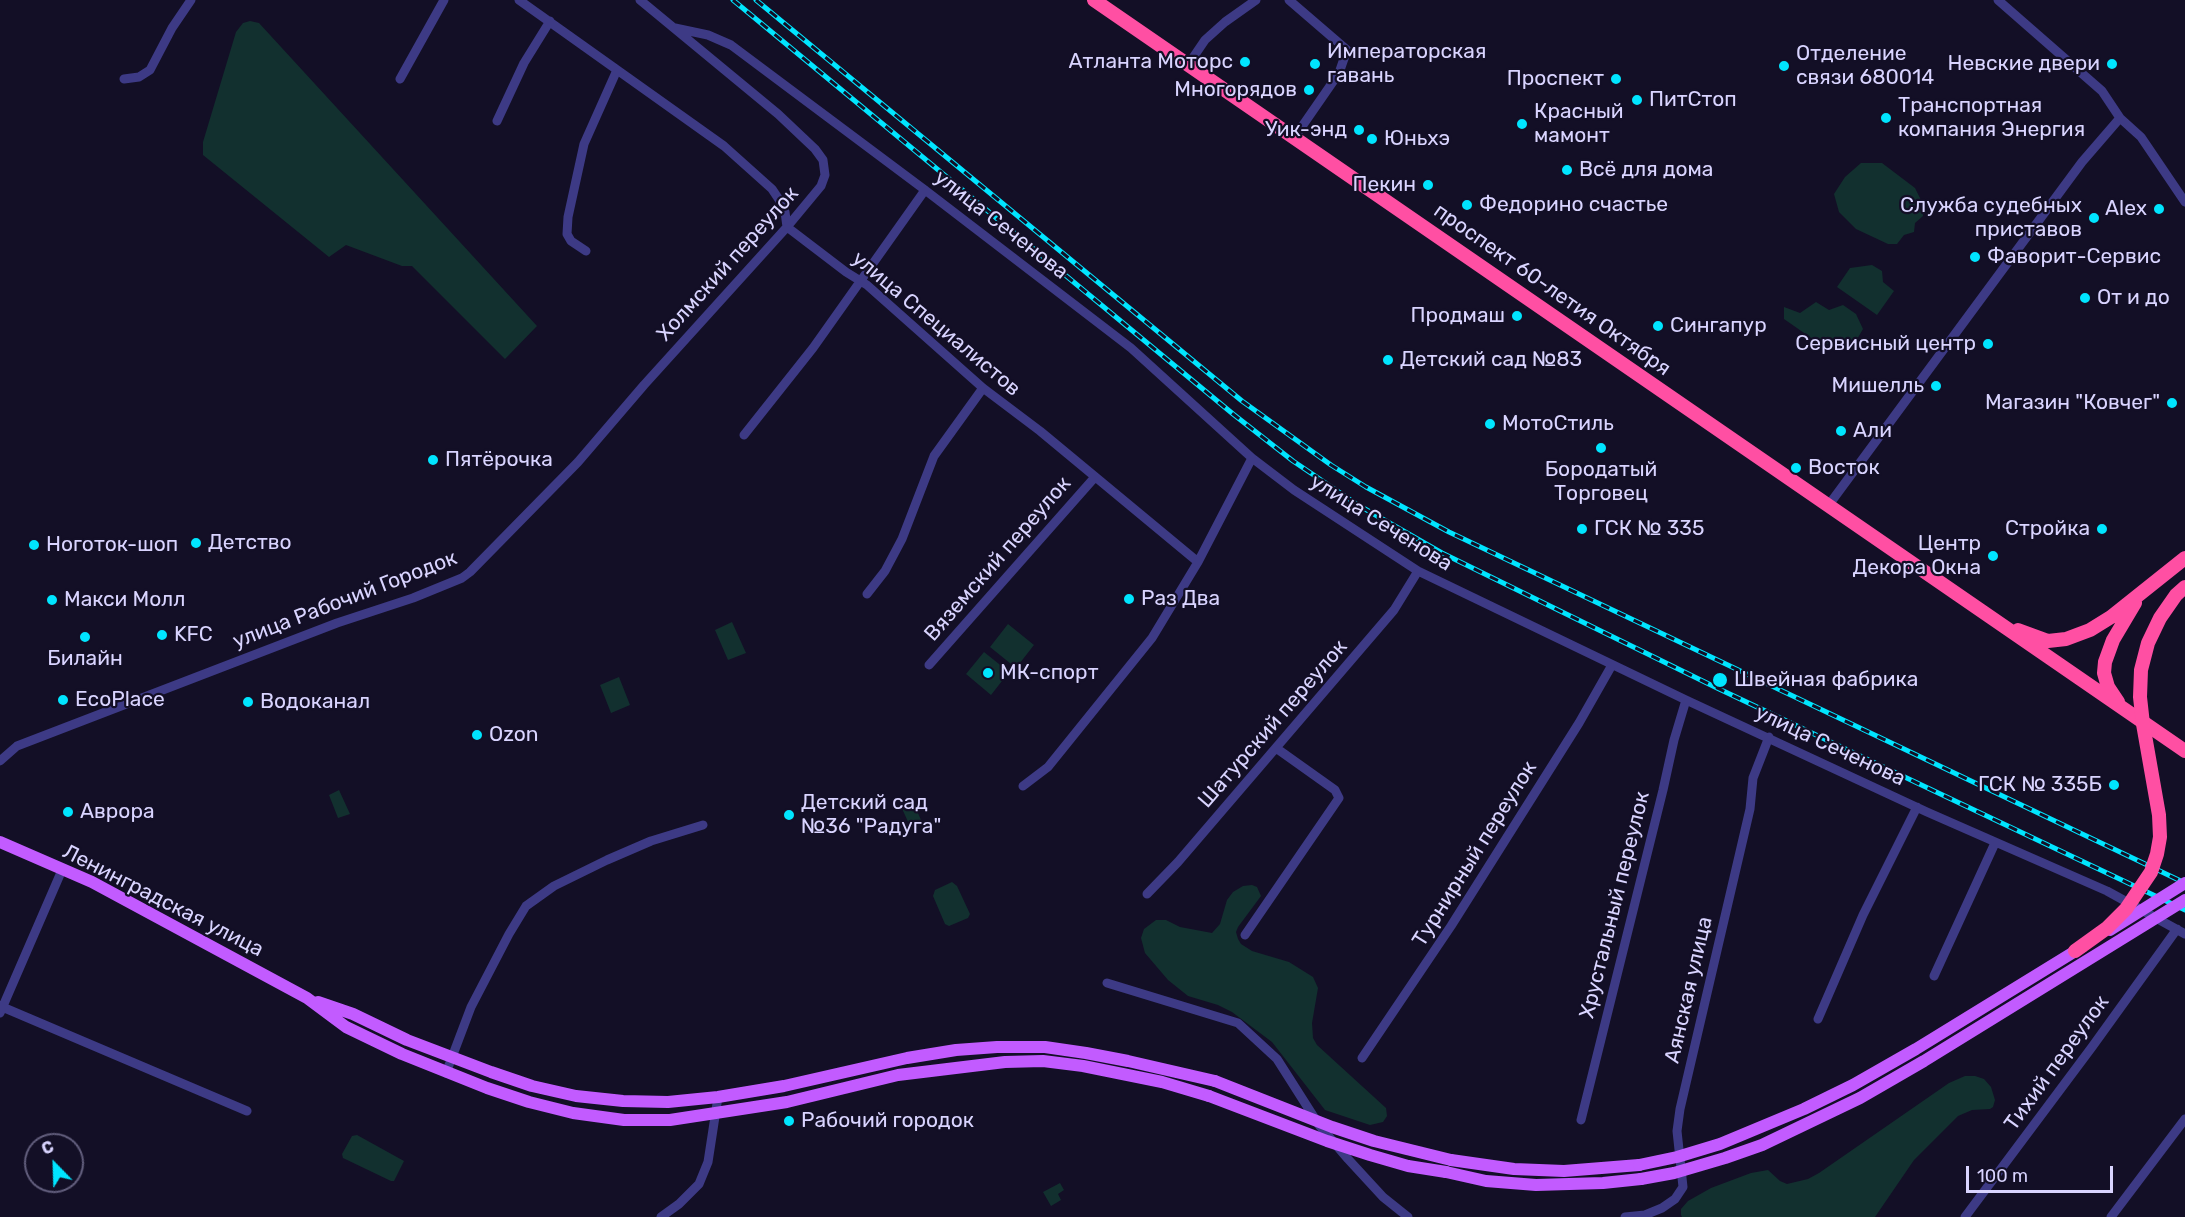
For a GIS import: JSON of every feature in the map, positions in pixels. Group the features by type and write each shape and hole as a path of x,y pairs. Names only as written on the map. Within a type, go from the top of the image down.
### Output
{"highway":[{"name":"проспект 60-летия Октября","path":"1094,0 2185,751"},
{"name":"проспект 60-летия Октября","path":"1986,615 2039,638 2066,639 2090,630 2141,594 2185,558"},
{"path":"2075,951 2107,928 2126,909 2151,872 2157,854 2160,837 2159,815 2143,724 2140,698 2142,670 2148,643 2160,618 2176,595 2185,587"},
{"path":"2129,712 2120,705 2108,687 2104,673 2105,662 2126,616 2141,594"}],"main road":[{"name":"Ленинградская улица","path":"0,842 92,882 307,998"},
{"path":"307,998 353,1014 407,1040 452,1058 532,1086 576,1096 623,1101 668,1102 718,1097 784,1086 907,1058 956,1050 1045,1047 1128,1060 1215,1081 1332,1127 1374,1141 1450,1160 1514,1169 1564,1171 1639,1165 1677,1157 1720,1144 1804,1109 1853,1085 1916,1049 2185,883"},
{"path":"307,998 346,1027 446,1073 529,1102 573,1113 624,1120 670,1120 787,1102 898,1075 1005,1062 1043,1061 1083,1066 1162,1082 1209,1096 1327,1141 1408,1166 1486,1181 1536,1185 1603,1184 1674,1173 1725,1158 1772,1140 1850,1103 1924,1061 2185,900"}],"street":[{"path":"124,80 139,77 150,70 172,28 191,0"},
{"path":"400,79 444,0"},
{"path":"519,0 705,132 772,189 785,212 788,227"},
{"name":"улица Сеченова","path":"640,0 778,114 815,149 823,160"},
{"path":"1188,64 1205,40 1225,22 1256,0"},
{"path":"1289,0 1347,50 1339,73 1294,138"},
{"path":"1998,0 2102,91 2120,118 2141,137 2185,202"},
{"path":"497,121 524,63 550,21"},
{"name":"улица Сеченова","path":"675,28 708,34 730,45 925,190 1131,348 1252,458 1294,490 1418,571 1686,700 1995,843 2107,891 2181,931"},
{"path":"586,251 571,240 567,234 568,217 584,144 617,70"},
{"path":"1828,506 2082,162 2120,118"},
{"name":"Холмский переулок","path":"644,385 788,227 821,186 825,175 823,160"},
{"path":"744,435 813,348 925,190"},
{"name":"улица Специалистов","path":"788,227 846,272 860,279 983,388 1198,562"},
{"name":"улица Рабочий Городок","path":"0,761 27,742 337,623 413,598 462,578 578,462 644,385"},
{"path":"867,594 885,571 902,539 934,456 983,388"},
{"path":"1023,786 1048,767 1152,638 1198,562 1252,458"},
{"name":"Вяземский переулок","path":"928,665 1095,477"},
{"name":"Шатурский переулок","path":"1147,894 1178,862 1394,610 1418,571"},
{"name":"Турнирный переулок","path":"1362,1058 1451,927 1579,723 1612,665"},
{"name":"Хрустальный переулок","path":"1581,1120 1674,740 1686,700"},
{"name":"Аянская улица","path":"1625,1217 1645,1215 1662,1208 1675,1199 1683,1187 1677,1131 1680,1109 1750,809 1753,778 1769,737"},
{"path":"1245,935 1339,798 1335,790 1276,748"},
{"path":"1818,1019 1863,915 1917,807"},
{"path":"446,1073 471,1007 526,906 561,882 607,860 651,841 703,825"},
{"path":"1934,976 1995,843"},
{"path":"62,870 1,1008 247,1111"},
{"name":"Тихий переулок","path":"1965,1217 2181,931"},
{"path":"1107,983 1239,1023 1277,1059 1319,1125 1348,1159 1383,1197 1408,1217"},
{"path":"661,1217 679,1204 699,1184 708,1162 718,1097"},
{"path":"2111,1217 2185,1119"}],"green space":[{"path":"250,21 259,23 537,326 505,359 412,266 402,266 346,245 329,257 203,155 203,142 236,32 243,23"},
{"path":"1861,163 1882,163 1915,188 1922,202 1923,216 1915,223 1914,232 1904,235 1897,244 1888,244 1856,229 1839,212 1834,194 1845,177"},
{"path":"1872,265 1882,271 1883,282 1894,291 1877,315 1837,287 1850,268"},
{"path":"1816,302 1829,310 1843,305 1856,314 1863,329 1853,346 1839,349 1817,342 1784,319 1784,307 1800,313"},
{"path":"732,622 746,653 728,660 715,630"},
{"path":"1008,624 1034,645 1016,668 990,647"},
{"name":"МК-спорт","path":"984,652 1009,672 991,695 966,674"},
{"path":"619,677 630,705 611,713 600,685"},
{"path":"339,790 350,814 338,818 329,795"},
{"path":"911,797 921,820 909,824 900,804"},
{"path":"952,882 957,886 970,914 968,918 949,926 945,924 933,896 935,890"},
{"path":"1243,886 1257,887 1261,896 1238,927 1236,932 1238,939 1241,944 1252,951 1289,962 1313,977 1318,988 1312,1023 1313,1038 1317,1045 1386,1108 1387,1116 1383,1122 1370,1125 1325,1110 1272,1042 1232,1012 1188,996 1168,980 1145,953 1141,938 1144,929 1156,920 1166,920 1180,927 1212,933 1220,924 1227,900 1233,892"},
{"path":"1965,1076 1984,1079 1991,1087 1995,1100 1993,1107 1972,1110 1958,1116 1914,1160 1875,1217 1682,1217 1681,1215 1681,1209 1688,1201 1711,1188 1751,1173 1768,1170 1787,1184 1808,1179 1949,1083"},
{"path":"357,1135 404,1161 394,1181 343,1158 342,1154 352,1136"},
{"path":"1060,1183 1064,1190 1058,1194 1061,1200 1051,1206 1043,1192"}],"railway":[{"path":"733,0 1233,414 1293,461 1358,505 1442,553 1717,688 2185,910"},
{"path":"756,0 1242,401 1331,465 1366,487 1449,532 2185,883"}],"place":[{"name":"Атланта Моторс","path":"1245,62"},
{"name":"Императорская гавань","path":"1315,64"},
{"name":"Невские двери","path":"2112,64"},
{"name":"Отделение связи 680014","path":"1784,66"},
{"name":"Проспект","path":"1616,79"},
{"name":"Многорядов","path":"1309,90"},
{"name":"ПитСтоп","path":"1637,100"},
{"name":"Транспортная компания Энергия","path":"1886,118"},
{"name":"Красный мамонт","path":"1522,124"},
{"name":"Уик-энд","path":"1359,130"},
{"name":"Юньхэ","path":"1372,139"},
{"name":"Всё для дома","path":"1567,170"},
{"name":"Пекин","path":"1428,185"},
{"name":"Федорино счастье","path":"1467,205"},
{"name":"Alex","path":"2159,209"},
{"name":"Служба судебных приставов","path":"2094,218"},
{"name":"Фаворит-Сервис","path":"1975,257"},
{"name":"От и до","path":"2085,298"},
{"name":"Продмаш","path":"1517,316"},
{"name":"Сингапур","path":"1658,326"},
{"name":"Сервисный центр","path":"1988,344"},
{"name":"Детский сад №83","path":"1388,360"},
{"name":"Мишелль","path":"1936,386"},
{"name":"Магазин \"Ковчег\"","path":"2172,403"},
{"name":"МотоСтиль","path":"1490,424"},
{"name":"Али","path":"1841,431"},
{"name":"Бородатый Торговец","path":"1601,448"},
{"name":"Пятёрочка","path":"433,460"},
{"name":"Восток","path":"1796,468"},
{"name":"ГСК № 335","path":"1582,529"},
{"name":"Стройка","path":"2102,529"},
{"name":"Детство","path":"196,543"},
{"name":"Ноготок-шоп","path":"34,545"},
{"name":"Центр Декора Окна","path":"1993,556"},
{"name":"Раз Два","path":"1129,599"},
{"name":"Макси Молл","path":"52,600"},
{"name":"KFC","path":"162,635"},
{"name":"Билайн","path":"85,637"},
{"name":"МК-спорт","path":"988,673"},
{"name":"Швейная фабрика","path":"1720,680"},
{"name":"EcoPlace","path":"63,700"},
{"name":"Водоканал","path":"248,702"},
{"name":"Ozon","path":"477,735"},
{"name":"ГСК № 335Б","path":"2114,785"},
{"name":"Аврора","path":"68,812"},
{"name":"Детский сад №36 \"Радуга\"","path":"789,815"},
{"name":"Рабочий городок","path":"789,1121"}]}
